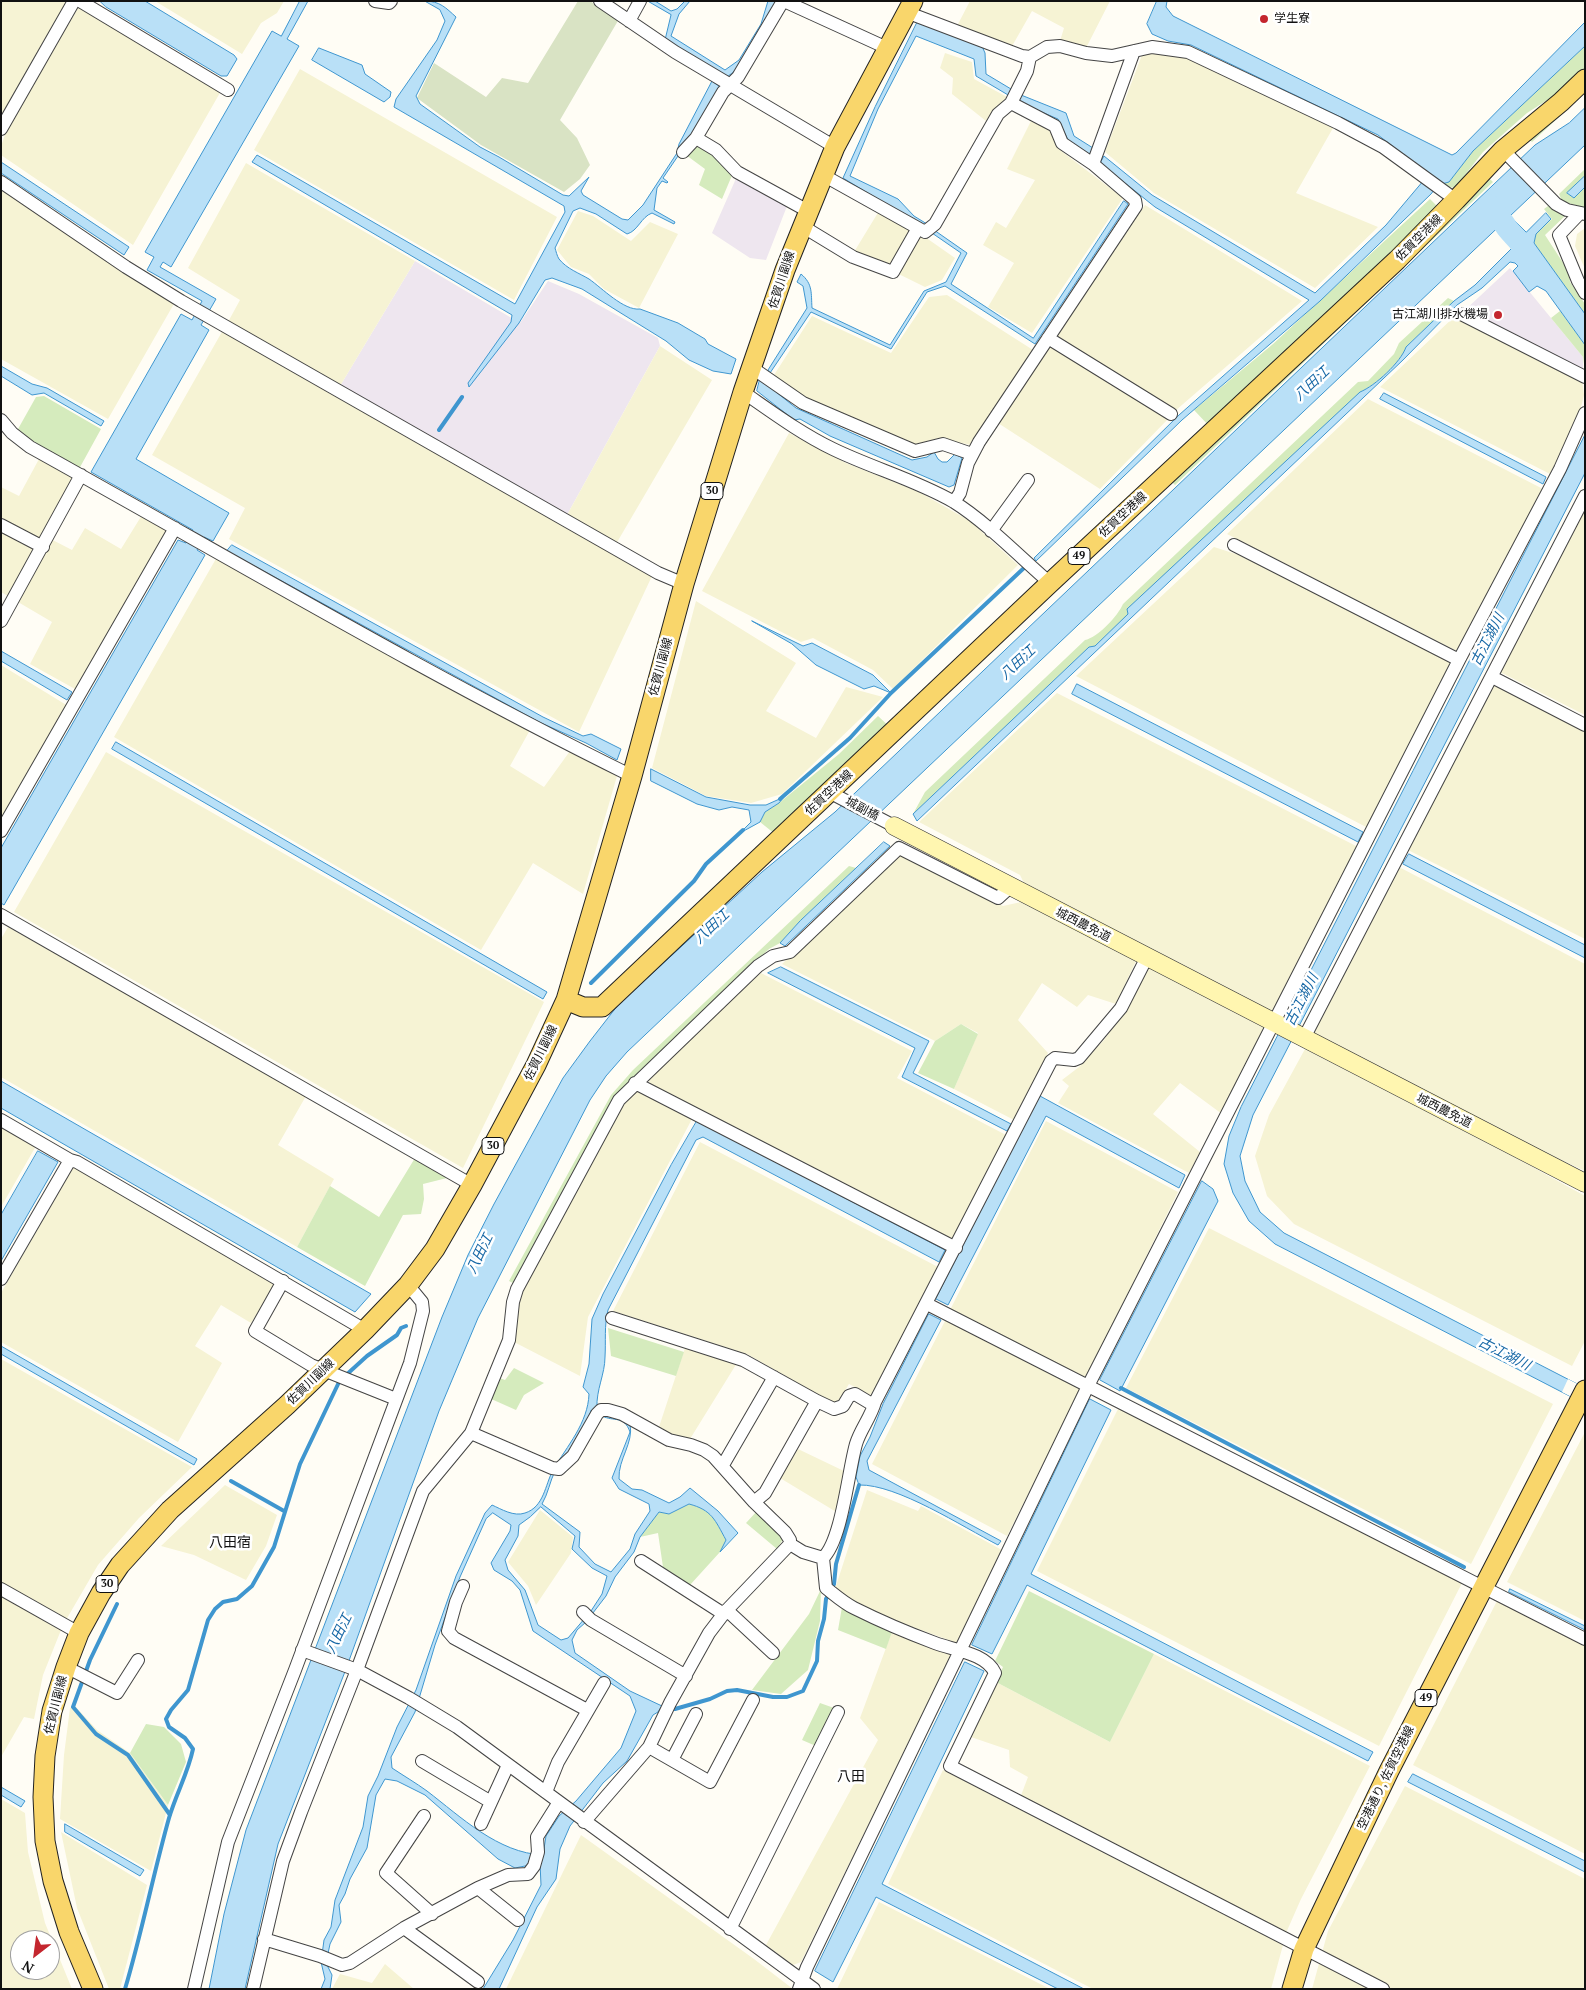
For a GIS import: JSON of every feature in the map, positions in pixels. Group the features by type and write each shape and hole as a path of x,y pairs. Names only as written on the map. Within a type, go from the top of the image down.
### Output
{"main road":[{"name":"佐賀川副線","path":"93,1989 69,1932 53,1880 45,1841 43,1797 45,1756 52,1711 78,1673 79,1633 101,1593 120,1565 170,1510 336,1375 365,1330 408,1285 435,1249 536,1066 566,1000 632,776 684,584 751,367 805,219 835,147 910,7"},
{"name":"佐賀空港線","path":"566,1000 583,1007 602,1007 1050,583 1390,266 1456,200 1585,79"},
{"name":"空港通り, 佐賀空港線","path":"1292,1989 1304,1948 1389,1771 1585,1390"}],"street":[{"path":"1,129 74,1"},
{"path":"80,1 228,90"},
{"path":"376,1 389,3 391,1"},
{"path":"600,1 675,52 835,147"},
{"path":"629,21 640,1"},
{"path":"683,152 696,138 722,92 738,78 784,1 887,48"},
{"path":"910,7 1022,56 1030,57 1047,47 1060,46 1086,53 1112,56 1152,47 1188,52 1338,122 1383,147 1456,200"},
{"path":"1093,164 1134,51"},
{"path":"823,175 925,232 935,224 998,114 1010,102 1021,85 1030,57"},
{"path":"954,502 960,493 972,454 1136,206 1136,200 1093,164 1062,143 1055,126 1010,102"},
{"path":"696,138 716,150 737,172 805,219 853,257 893,272 918,228"},
{"path":"1507,154 1556,204 1582,214 1559,235 1585,293"},
{"path":"1,182 126,267 210,317 658,572 684,584"},
{"path":"1461,314 1585,377"},
{"path":"1048,338 1171,414"},
{"path":"751,367 803,403 915,451 943,444 972,454"},
{"path":"743,392 794,428 833,449 954,502 1050,583"},
{"path":"805,1986 807,1967 1088,1386 1459,660 1560,469 1585,413"},
{"path":"1,420 12,433 30,446 204,545 530,726 632,776"},
{"path":"1,621 81,475"},
{"path":"991,532 1028,480"},
{"path":"1304,1038 1585,496"},
{"path":"1,525 43,547"},
{"path":"1,832 181,531"},
{"path":"1234,545 1459,660"},
{"path":"1492,677 1585,725"},
{"name":"城副橋","path":"829,792 894,826"},
{"name":"城西農免道","path":"894,826 1585,1183"},
{"path":"253,1989 283,1861 357,1670 423,1491 471,1434 509,1340 513,1302 517,1289 619,1100 758,966 772,956 790,952 899,848 998,898 1010,887"},
{"path":"3,920 472,1185"},
{"path":"823,1558 829,1552 840,1519 856,1442 1051,1061 1055,1058 1074,1060 1079,1058 1121,1008 1147,958"},
{"path":"635,1083 956,1248"},
{"path":"1,1120 70,1160 77,1162 365,1330"},
{"path":"1,1279 70,1160"},
{"path":"284,1282 255,1331 311,1365 396,1399"},
{"path":"194,1989 228,1842 410,1363 423,1311 422,1302 408,1285"},
{"path":"927,1304 1585,1639"},
{"path":"612,1318 744,1360 834,1409 843,1406 849,1396 855,1394 870,1403 875,1402"},
{"path":"723,1465 774,1377"},
{"path":"754,1502 765,1493 817,1401"},
{"path":"471,1434 556,1468 573,1456 599,1412 608,1410 622,1414 669,1440 704,1450 723,1465 754,1502 785,1532 790,1540 790,1544 804,1552 823,1558"},
{"path":"582,1820 649,1747 667,1709 709,1633 725,1612 790,1544"},
{"path":"823,1558 830,1591 854,1608 937,1644 961,1650 991,1665 995,1673 950,1766 1384,1989"},
{"path":"641,1561 719,1611 731,1614 773,1653"},
{"path":"464,1586 456,1602 448,1631 454,1638 587,1710"},
{"path":"1,1589 79,1633"},
{"path":"587,1616 686,1676"},
{"path":"302,1650 357,1670 422,1705 457,1727 805,1986"},
{"path":"78,1673 117,1693 138,1660"},
{"path":"546,1792 558,1762 604,1683"},
{"path":"649,1747 710,1782 753,1700"},
{"path":"730,1929 838,1712"},
{"path":"672,1760 696,1714"},
{"path":"422,1761 491,1802"},
{"path":"481,1824 508,1765"},
{"path":"264,1939 342,1965 350,1963 404,1928 478,1888 508,1875 528,1874 534,1866 538,1852 537,1836 562,1804"},
{"path":"424,1816 386,1873 432,1914"},
{"path":"478,1888 518,1920"},
{"path":"404,1928 478,1982"}],"shaded area":[{"path":"1,1 71,1 1,116"},
{"path":"155,1 284,1 277,13 261,23 242,54"},
{"path":"970,1 1110,1 1086,48 1060,41 1064,28 1032,11 1011,48 957,26"},
{"path":"80,5 221,91 133,245 1,155 1,146 10,121"},
{"path":"1154,52 1189,57 1333,128 1296,193 1378,227 1315,288 1154,193 1105,152 1142,55"},
{"path":"945,53 972,62 974,79 1007,97 986,121 952,94 953,78 940,68"},
{"path":"300,69 557,217 514,300 254,150"},
{"path":"1031,121 1052,130 1056,147 1123,198 1032,333 988,307 1014,263 983,245 996,222 1006,228 1035,180 1007,169"},
{"path":"246,163 415,261 340,386 228,322 240,300 188,268"},
{"path":"738,174 789,201 766,260 750,258 712,233"},
{"path":"1,187 175,302 108,419 1,359"},
{"path":"1145,205 1302,301 1175,411 1056,337"},
{"path":"578,211 593,216 631,241 650,222 678,234 639,308 604,289 589,274 571,267 557,250"},
{"path":"879,211 925,237 955,258 942,280 925,287 854,252"},
{"path":"1585,228 1585,269 1575,246 1577,234"},
{"path":"415,261 520,323 548,281 579,294 658,338 660,346 567,515 340,386"},
{"path":"1510,268 1583,357 1583,370 1464,311"},
{"path":"947,295 1033,350 971,445 938,438 916,447 806,398 774,375 812,316 891,353 929,297"},
{"path":"1456,315 1582,379 1584,395 1579,415 1550,474 1380,387"},
{"path":"223,330 652,576 579,732 229,539 245,508 152,455"},
{"path":"1051,345 1169,418 1100,489 998,423"},
{"path":"660,346 712,380 616,544 567,515"},
{"path":"1368,399 1543,489 1459,652 1227,534"},
{"path":"789,433 846,463 919,492 970,521 1018,565 893,689 873,670 813,638 801,642 702,591"},
{"path":"39,459 74,476 43,535 72,550 85,528 121,549 142,515 169,531 75,689 30,664 52,622 1,592 1,487 19,496"},
{"path":"1583,511 1585,512 1585,715 1500,672"},
{"path":"1214,547 1239,555 1453,663 1368,828 1076,676"},
{"path":"217,557 530,730 510,766 544,787 570,751 617,776 583,894 533,863 481,950 114,737"},
{"path":"696,601 796,663 766,711 816,738 846,687 883,697 782,794 751,803 706,796 652,768"},
{"path":"1,665 68,706 1,823"},
{"path":"1493,685 1585,732 1585,939 1408,850"},
{"path":"1057,693 1358,847 1273,1012 1025,885 1020,875 919,822"},
{"path":"106,752 544,1002 463,1168 14,912"},
{"path":"899,854 1003,906 1021,902 1136,961 1116,1004 1088,995 1077,1007 1042,983 1018,1020 1048,1053 1014,1120 954,1089 978,1033 961,1024 935,1041 782,964"},
{"path":"1399,867 1585,964 1585,1171 1520,1141 1314,1033"},
{"path":"8,927 306,1096 278,1145 334,1179 297,1247 1,1077 1,939"},
{"path":"1148,967 1265,1028 1222,1114 1180,1083 1153,1114 1200,1152 1189,1173 1058,1103 1069,1086 1062,1080 1079,1067 1104,1040 1132,1000"},
{"path":"761,973 912,1051 897,1078 1006,1135 952,1240 651,1086 648,1078"},
{"path":"1305,1049 1511,1155 1585,1196 1585,1341 1572,1366 1294,1224 1267,1196 1255,1156 1269,1115"},
{"path":"635,1090 693,1117 588,1317 580,1376 514,1342 521,1287 617,1112"},
{"path":"1046,1121 1178,1192 1085,1380 950,1310"},
{"path":"1,1126 36,1146 1,1207"},
{"path":"700,1142 938,1267 875,1390 870,1395 849,1384 838,1402 831,1402 747,1354 613,1311"},
{"path":"74,1166 277,1283 251,1323 221,1305 195,1346 222,1363 178,1442 1,1342 1,1293"},
{"path":"1209,1228 1553,1404 1471,1564 1126,1388"},
{"path":"946,1319 1081,1388 1007,1536 872,1464"},
{"path":"686,1345 737,1363 690,1439 671,1434 659,1427"},
{"path":"1,1359 192,1467 139,1518 98,1565 66,1620 1,1583"},
{"path":"1119,1407 1462,1583 1379,1746 1037,1571"},
{"path":"1585,1432 1585,1621 1507,1582"},
{"path":"798,1449 846,1472 838,1513 780,1478"},
{"path":"225,1485 277,1515 266,1546 246,1580 194,1555 161,1546"},
{"path":"867,1490 918,1511 921,1506 1002,1550 957,1643 896,1621 854,1603 835,1589"},
{"path":"540,1510 573,1537 571,1553 536,1605 528,1586 508,1562"},
{"path":"1,1595 61,1630 43,1675 34,1719 24,1717 1,1757"},
{"path":"1497,1601 1585,1646 1585,1854 1413,1765"},
{"path":"893,1629 952,1653 801,1962 793,1965 766,1945 878,1740 860,1718"},
{"path":"1154,1654 1370,1766 1301,1899 1286,1933 1020,1798 1028,1777 1010,1767 1009,1750 968,1736 996,1682 1110,1742"},
{"path":"75,1706 97,1730 130,1753 168,1805 151,1871 60,1819 64,1755 70,1708"},
{"path":"943,1770 1283,1945 1271,1989 1093,1989 888,1884"},
{"path":"1405,1786 1585,1879 1585,1989 1312,1989 1328,1931"},
{"path":"1,1799 25,1813 28,1852 48,1930 10,1930 10,1980 60,1980 60,1960 72,1989 1,1989"},
{"path":"61,1832 147,1885 120,1989 109,1989 77,1908"},
{"path":"581,1835 754,1959 793,1989 506,1989"},
{"path":"879,1902 1050,1989 837,1989"},
{"path":"385,1964 414,1989 332,1989 340,1974 372,1983"}],"green space":[{"path":"578,1 590,1 619,19 560,120 577,138 590,165 580,179 564,192 481,145 417,98 434,63 486,97 502,78 528,83"},
{"path":"1585,46 1585,69 1563,90 1527,113 1483,152 1455,188 1438,185 1449,182 1473,151"},
{"path":"1585,84 1585,93 1532,142 1528,138"},
{"path":"695,143 712,153 733,173 722,199 699,185 705,169 686,155"},
{"path":"1585,169 1585,176 1567,193 1574,198 1585,187 1585,208 1562,201 1559,194"},
{"path":"1488,177 1493,182 1175,485 1170,480"},
{"path":"1430,199 1439,208 1210,427 1194,410 1273,344"},
{"path":"1548,206 1566,215 1545,235 1569,272 1570,282 1585,304 1585,314 1534,243 1536,234 1552,219 1544,209"},
{"path":"1448,298 1454,301 1406,347 1399,360 1387,373 1373,385 1360,392 1095,646 1089,647 913,814 925,792 1085,640 1107,626 1123,604 1358,382 1368,381 1394,354 1399,343"},
{"path":"1560,311 1585,345 1585,371 1583,357 1551,318"},
{"path":"44,396 101,429 79,469 31,440 18,429 36,397"},
{"path":"878,716 893,730 845,763 775,834 760,822 765,812 779,803 839,754"},
{"path":"849,866 856,868 800,921 780,943 769,949 628,1082 610,1105 515,1284 509,1281 611,1095 633,1070"},
{"path":"961,1024 978,1034 954,1089 918,1073 935,1041"},
{"path":"415,1158 447,1178 423,1184 424,1199 421,1214 403,1215 365,1286 297,1247 330,1186 379,1217"},
{"path":"608,1328 684,1352 676,1376 611,1356"},
{"path":"514,1368 544,1383 524,1395 516,1410 489,1398 497,1377 505,1380"},
{"path":"689,1504 697,1506 708,1513 716,1521 726,1540 720,1552 690,1585 663,1567 658,1533 640,1537 659,1512 669,1514"},
{"path":"757,1511 783,1539 777,1549 746,1523"},
{"path":"821,1589 820,1621 808,1670 781,1694 752,1690 809,1614"},
{"path":"1029,1591 1154,1654 1110,1742 996,1682 1003,1667 995,1661"},
{"path":"842,1607 893,1629 886,1649 838,1630"},
{"path":"820,1703 834,1708 816,1746 802,1740"},
{"path":"146,1724 164,1727 181,1744 186,1762 168,1805 130,1753"}],"water":[{"path":"100,1 145,1 234,55 237,59 227,76 221,76 106,7"},
{"path":"300,1 308,1 287,39 299,46 171,267 163,262 160,267 216,299 201,325 209,330 136,459 229,513 213,541 204,537 197,550 205,555 4,905 1,903 1,848 178,540 186,543 193,530 91,472 181,314 192,320 202,301 147,270 154,257 145,252 272,31 281,36"},
{"path":"425,1 439,4 456,17 416,96 420,104 480,147 563,195 569,196 589,177 581,191 583,195 622,219 628,220 643,205 677,153 679,144 712,81 720,87 663,178 668,182 662,181 657,188 654,210 675,222 674,224 652,213 627,234 596,214 580,208 573,211 555,248 559,259 566,266 589,279 620,303 678,323 705,339 708,344 736,359 731,374 713,371 689,360 666,341 582,289 552,278 545,280 519,323 469,387 468,383 511,322 512,315 252,162 257,155 515,304 565,212 564,206 394,107 396,99 437,40 445,21 440,10"},
{"path":"648,1 655,1 671,11 677,9 685,1 690,1 679,14 671,36 725,70 739,60 761,24 768,1 776,1 746,56 732,74 725,77 665,40 671,15"},
{"path":"1157,1 1167,1 1166,7 1173,16 1452,155 1585,22 1585,46 1473,151 1449,182 1438,185 1431,194 1320,301 1182,420 1036,561 1034,558 1179,415 1309,300 1155,207 1100,163 1104,156 1152,195 1315,293 1386,225 1429,174 1378,135 1191,45 1168,41 1152,34 1147,24"},
{"path":"918,21 981,44 985,53 986,74 1021,95 1066,113 1074,136 1093,148 1089,155 1068,140 1058,119 1025,105 976,76 974,59 916,36 878,109 850,176 898,199 914,216 927,224 924,227 843,178 875,107"},
{"path":"319,48 362,65 365,74 391,92 390,97 384,102 312,60"},
{"name":"八田江","path":"1585,108 1585,145 627,1052 606,1076 590,1100 478,1318 439,1411 346,1669 278,1844 245,1989 209,1989 224,1914 246,1830 442,1317 468,1255 494,1204 563,1078 590,1041 618,1005 762,872 835,812 1535,145 1569,123"},
{"path":"1,162 129,247 124,255 1,173"},
{"path":"1585,176 1585,187 1574,198 1567,193"},
{"path":"1124,201 1128,204 1035,344 945,286 927,292 891,349 811,312 770,373 768,370 807,308 803,286 797,282 801,274 808,281 812,308 890,345 924,291 946,282 961,253 932,233 934,230 967,253 951,284 1033,338"},
{"path":"1546,213 1551,219 1536,234 1534,243 1585,314 1585,345 1546,291 1537,286 1529,292 1513,271 1518,266 1510,262 1482,288 1457,305 1403,360 917,821 913,814 1089,647 1095,646 1128,614 1127,609 1360,392 1373,385 1387,373 1399,360 1406,347 1454,301 1475,285 1512,248 1499,234 1514,220 1526,232"},
{"path":"1,366 32,384 47,388 104,421 101,426 44,393 32,395 1,376"},
{"path":"760,379 796,408 912,460 927,457 934,452 938,459 942,462 947,462 955,454 962,458 954,485 949,487 830,436 800,419 794,420 757,391"},
{"path":"1384,393 1546,477 1543,484 1380,399"},
{"path":"1585,435 1585,473 1253,1115 1240,1156 1245,1181 1260,1212 1284,1233 1585,1388 1585,1404 1275,1244 1249,1221 1233,1193 1224,1164 1229,1136 1241,1107"},
{"path":"232,545 543,717 583,736 591,734 621,749 617,760 586,743 539,722 227,551"},
{"path":"752,621 803,646 812,643 873,675 891,693 874,686 864,689 816,665 792,644"},
{"path":"1,651 72,692 67,700 1,661"},
{"path":"1077,684 1363,832 1358,842 1072,694"},
{"path":"116,742 547,992 543,999 112,749"},
{"path":"651,769 706,797 750,805 766,805 784,797 779,803 765,812 760,822 740,833 751,822 749,810 732,807 719,810 697,804 651,781"},
{"path":"884,842 890,846 785,946 780,943 800,921"},
{"path":"1409,854 1585,945 1585,958 1403,864"},
{"path":"781,967 929,1041 913,1073 1011,1124 1007,1131 902,1077 915,1048 768,973"},
{"path":"1,1081 371,1294 355,1312 1,1108"},
{"path":"1040,1096 1185,1175 1179,1188 1046,1116 948,1305 936,1299"},
{"path":"697,1121 945,1250 939,1262 703,1137 696,1140 608,1310 605,1363 597,1408 618,1416 630,1424 631,1431 630,1438 619,1472 619,1479 632,1489 642,1490 669,1503 680,1497 690,1488 718,1511 738,1533 720,1552 726,1540 716,1521 703,1509 689,1504 669,1514 659,1512 640,1537 634,1552 615,1577 606,1596 586,1622 577,1630 572,1640 575,1653 630,1691 662,1706 653,1715 627,1761 603,1783 570,1826 560,1849 556,1879 537,1907 499,1989 483,1989 513,1940 541,1885 540,1863 515,1868 498,1859 425,1795 397,1781 385,1779 376,1795 367,1848 350,1879 339,1905 341,1922 330,1944 326,1963 332,1975 330,1989 321,1989 325,1979 321,1962 324,1940 331,1927 335,1900 363,1827 368,1796 397,1727 416,1690 456,1576 485,1513 492,1505 516,1514 525,1513 536,1506 543,1495 553,1470 581,1424 588,1405 589,1394 583,1387 589,1364 592,1319 603,1294 671,1165","holes":["591,1411 606,1418 622,1421 628,1427 630,1432 612,1478 619,1489 649,1504 650,1511 635,1534 630,1549 611,1572 595,1564 579,1547 580,1532 542,1504 555,1471 580,1435","541,1507 575,1536 572,1549 592,1568 607,1576 602,1594 591,1611 568,1638 561,1640 538,1625 525,1590 508,1570 505,1560 518,1536 519,1525","493,1513 511,1525 510,1531 491,1563 494,1570 512,1581 520,1590 533,1631 630,1696 636,1711 621,1748 576,1801 559,1816 546,1836 543,1855 526,1853 495,1841 423,1788 392,1768 391,1757 415,1712 435,1645 460,1577 486,1519"]},
{"path":"38,1151 58,1162 1,1261 1,1215"},
{"path":"1202,1181 1213,1189 1218,1201 1120,1391 1100,1380"},
{"path":"929,1314 941,1320 867,1461 869,1470 1001,1541 998,1545 930,1508 892,1491 859,1485 856,1477 860,1456 883,1404"},
{"path":"1,1346 197,1459 194,1465 1,1354"},
{"path":"1090,1399 1111,1410 1031,1574 1373,1752 1368,1761 1027,1585 992,1654 972,1645"},
{"path":"1510,1589 1585,1626 1585,1630 1509,1592"},
{"path":"965,1662 984,1671 882,1884 1084,1989 1058,1989 876,1897 833,1982 815,1971"},
{"path":"1413,1774 1585,1861 1585,1872 1408,1782"},
{"path":"1,1787 25,1801 21,1807 1,1795"},
{"path":"65,1824 144,1870 140,1876 65,1832"}],"pier":[{"path":"1568,1379 1585,1388 1585,1404 1562,1392"}],"waterway":[{"name":"古江湖川","path":"1489,205 1525,251"},
{"path":"439,430 462,397"},
{"path":"780,799 850,738 891,693 1025,567"},
{"path":"591,983 694,881 706,864 743,830"},
{"path":"345,1376 367,1356 397,1335 401,1328 406,1326"},
{"path":"125,1989 169,1818 193,1749 185,1738 169,1727 166,1719 188,1690 208,1620 215,1609 223,1602 237,1599 252,1586 274,1547 300,1464 340,1380"},
{"path":"1121,1388 1464,1567"},
{"path":"231,1481 284,1511"},
{"path":"670,1709 710,1699 727,1691 737,1690 773,1697 787,1697 803,1691 817,1661 818,1641 824,1619 826,1599 834,1584 836,1564 859,1485"},
{"path":"117,1604 90,1660 73,1707 96,1734 128,1755 170,1815"}],"place":[{"name":"学生寮","path":"1264,19"},
{"name":"古江湖川排水機場","path":"1498,315"}],"district":[{"name":"八田宿","path":"230,1543"},
{"name":"八田","path":"851,1777"}]}
